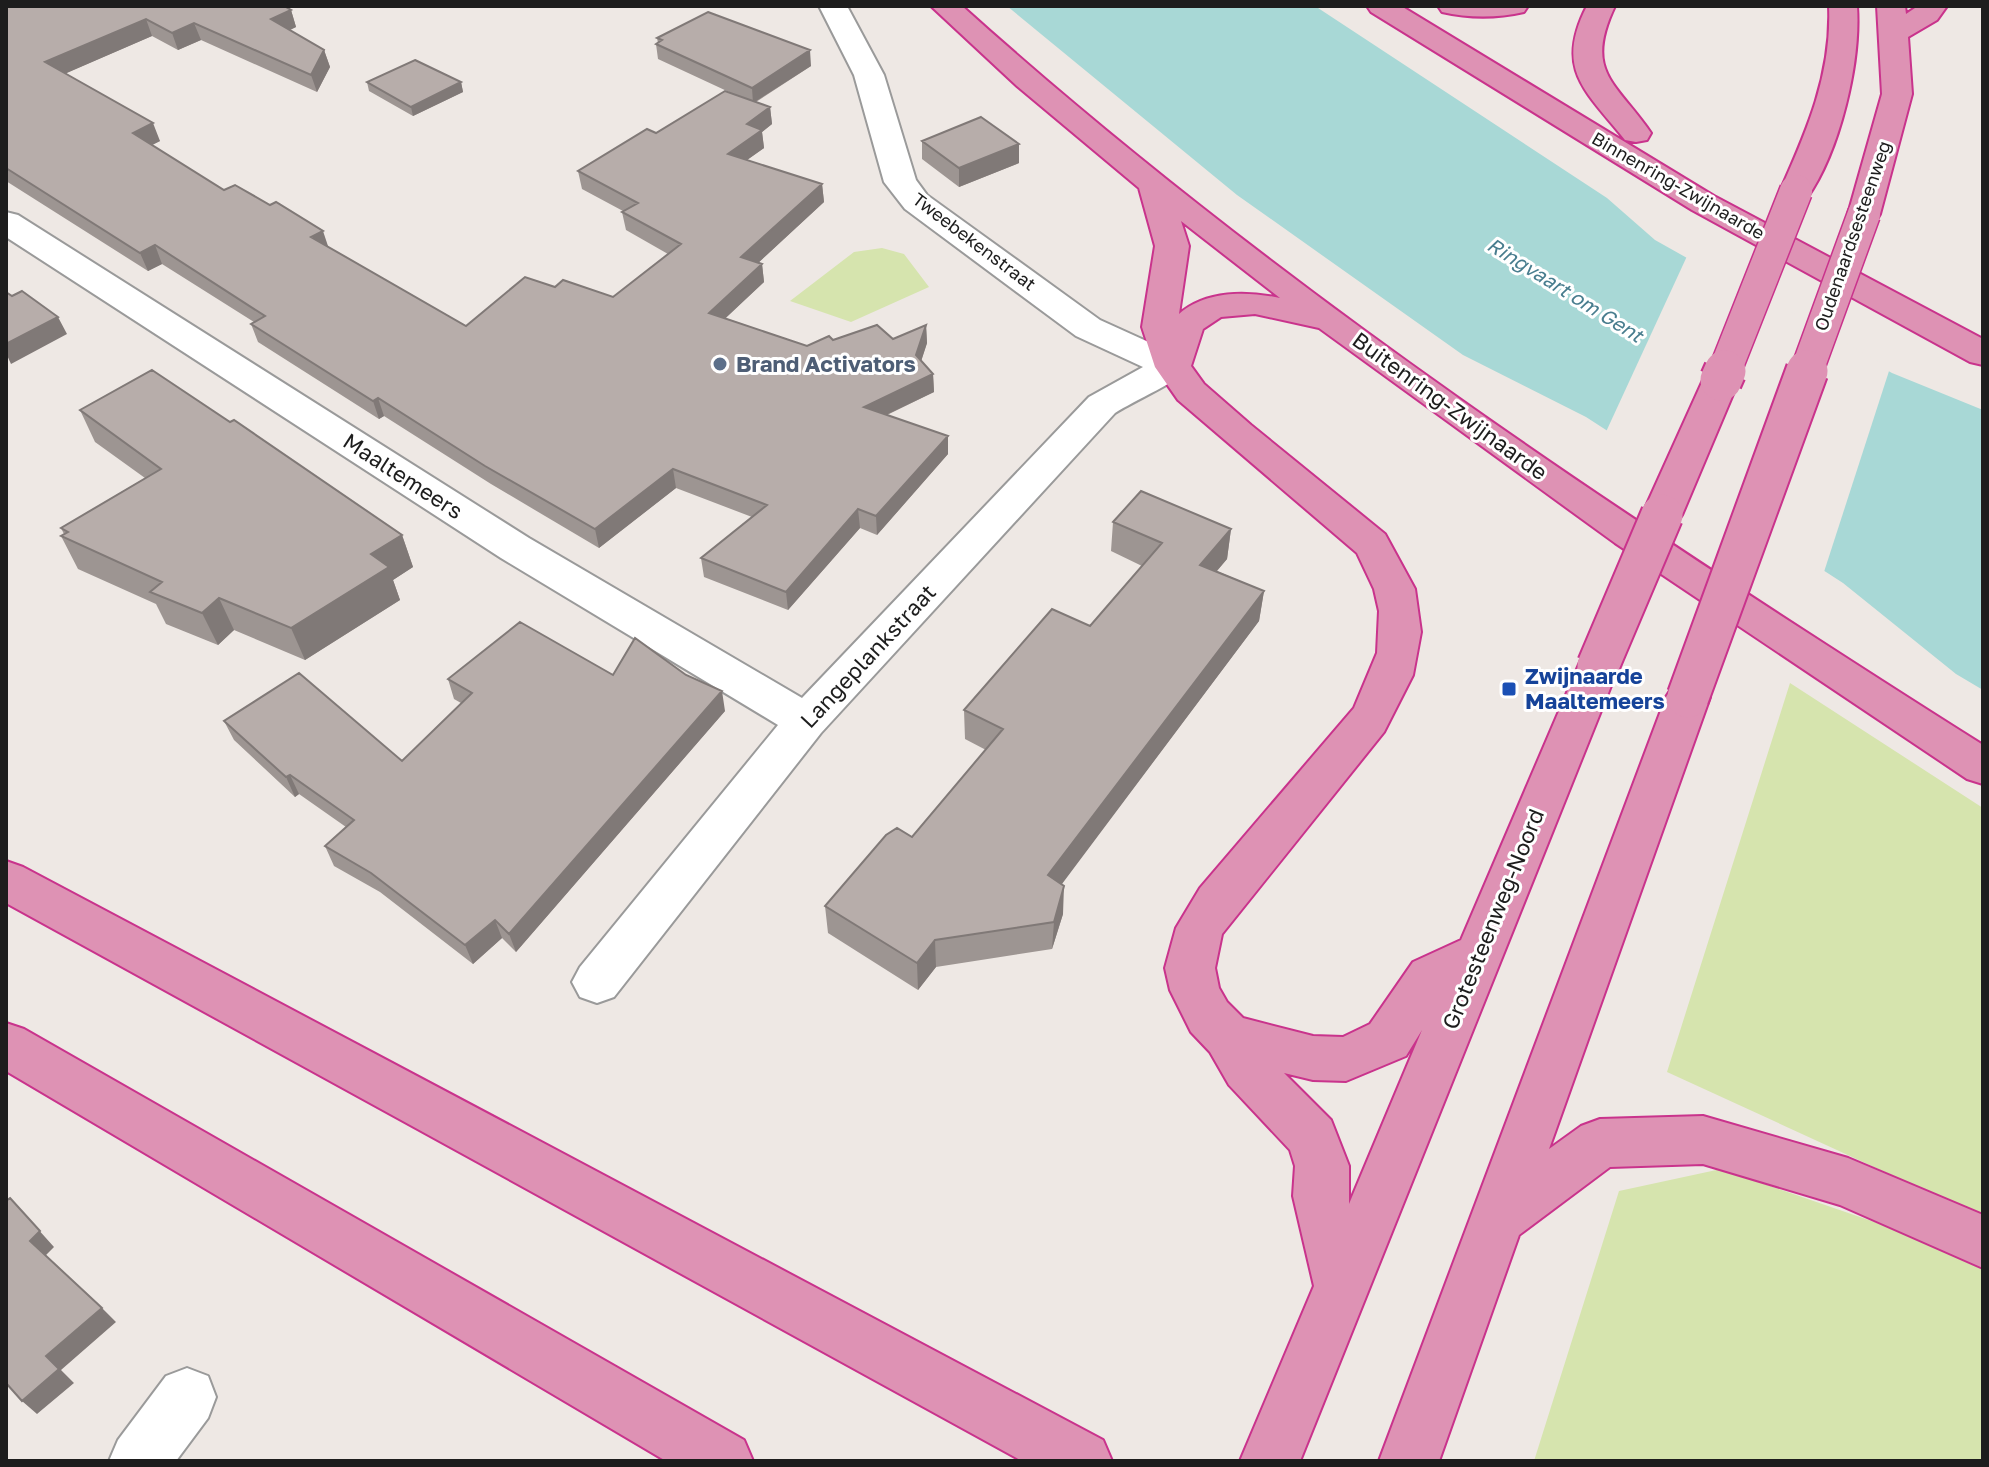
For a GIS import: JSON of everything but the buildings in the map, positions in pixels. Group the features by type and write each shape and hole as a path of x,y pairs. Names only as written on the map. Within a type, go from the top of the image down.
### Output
{"highway":[{"name":"Buitenring-Zwijnaarde","path":"945,6 1058,107 1155,186 1435,400 1841,677 1983,767"},
{"name":"Binnenring-Zwijnaarde","path":"1381,6 1703,203 1983,354"},
{"path":"1424,6 1636,133 1818,235 1983,322"},
{"path":"1452,6 1514,6"},
{"path":"1601,6 1587,28 1585,53 1591,75 1636,133"},
{"name":"Grotesteenweg-Noord","path":"1270,1461 1823,130 1841,69 1843,6"},
{"path":"1893,19 1927,14 1933,6"},
{"name":"Oudenaardsesteenweg","path":"1487,1244 1864,214 1897,94 1893,19"},
{"path":"1155,186 1172,246 1160,327 1173,367 1191,392 1371,544 1386,565 1396,590 1401,616 1401,644 1395,669 1369,720 1217,902 1200,928 1190,968 1195,990 1209,1017 1228,1036 1247,1069 1312,1137 1322,1166 1320,1196 1342,1287"},
{"path":"1173,367 1182,335 1195,318 1211,310 1247,304 1278,306 1337,325"},
{"path":"6,880 1082,1461"},
{"path":"1228,1036 1313,1058 1346,1059 1388,1040 1430,977 1479,954"},
{"path":"6,1045 723,1461"},
{"path":"1409,1461 1487,1244 1600,1143 1703,1140 1848,1183 1983,1242"}],"street":[{"name":"Tweebekenstraat","path":"833,6 869,75 900,182 916,202 1088,328 1173,367"},
{"name":"Maaltemeers","path":"6,222 515,548 806,721"},
{"name":"Langeplankstraat","path":"597,982 806,721 1102,405 1130,387 1173,367"},
{"path":"139,1461 187,1397"}],"green space":[{"path":"882,248 904,254 929,287 851,322 790,301 854,252"},
{"path":"1790,683 1983,808 1983,1217 1667,1072"},
{"path":"1721,1169 1915,1236 1983,1270 1983,1461 1534,1461 1619,1191"}],"water":[{"name":"Ringvaart om Gent","path":"1007,6 1315,6 1607,198 1655,240 1892,373 1983,410 1983,690 1956,674 1843,583 1586,417 1463,355 1237,195"}],"pier":[{"path":"1688,254 1890,368 1823,575 1605,434"}],"place":[{"name":"Brand Activators","path":"720,364"},
{"name":"Zwijnaarde Maaltemeers","path":"1509,689"}]}
